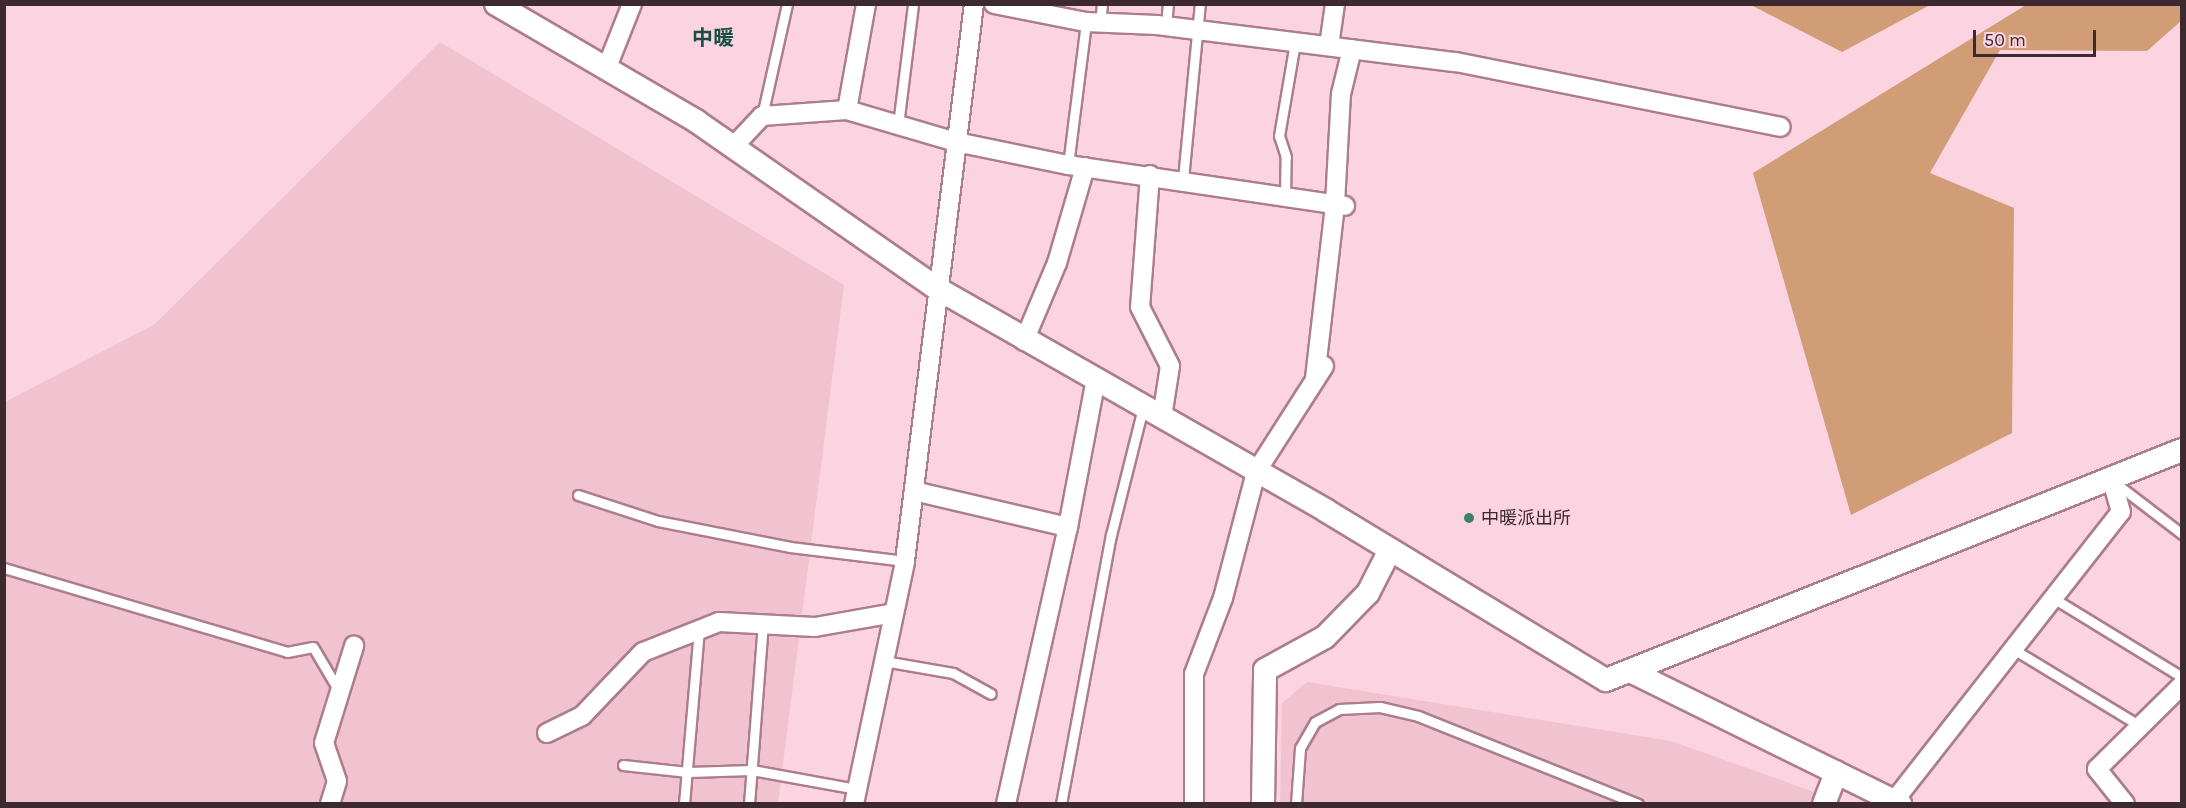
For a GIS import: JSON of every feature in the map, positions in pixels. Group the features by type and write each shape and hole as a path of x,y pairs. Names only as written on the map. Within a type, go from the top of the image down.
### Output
{"street":[{"path":"496,4 607,67 733,147 938,289 1024,341 1153,411 1606,680 1632,672 2181,450"},
{"path":"607,67 632,4"},
{"path":"847,110 866,4"},
{"path":"856,796 905,561 974,4"},
{"path":"994,4 1456,62 1781,127"},
{"path":"1329,46 1335,4"},
{"path":"1194,804 1194,674 1223,598 1256,472 1320,373 1340,205 1341,94 1352,49"},
{"path":"733,147 762,116 847,110 956,142 1076,166 1183,179 1340,205"},
{"path":"1024,341 1057,263 1076,166"},
{"path":"1150,175 1140,307 1170,366 1153,411"},
{"path":"1006,804 1068,527 1096,379"},
{"path":"1632,672 1897,802 2121,512 2112,481"},
{"path":"914,491 1068,527"},
{"path":"1263,804 1265,670 1325,637 1368,592 1390,550"},
{"path":"547,733 582,716 644,652 719,622 815,627 894,613"},
{"path":"330,804 337,781 324,743 354,646"},
{"path":"2125,804 2097,769 2180,689"},
{"path":"1824,804 1836,772"}],"lane":[{"path":"762,116 787,4"},
{"path":"898,125 913,4"},
{"path":"1166,26 1168,4"},
{"path":"1183,179 1200,30 1200,4"},
{"path":"1076,166 1096,16"},
{"path":"1285,196 1286,157 1279,136 1295,42"},
{"path":"1061,804 1111,535 1153,411"},
{"path":"2112,481 2181,534"},
{"path":"578,495 669,523 790,547 905,561"},
{"path":"4,568 287,652 313,647 340,692"},
{"path":"2053,598 2180,689"},
{"path":"749,804 763,624"},
{"path":"684,804 699,630"},
{"path":"2013,650 2140,726"},
{"path":"884,661 953,673 991,694"},
{"path":"1296,804 1300,748 1315,722 1339,709 1380,707 1418,716 1638,804"},
{"path":"623,765 688,772 752,770 856,796"}],"shaded area":[{"path":"1751,5 1930,5 1842,52"},
{"path":"2026,5 2181,5 2181,21 2147,51 2000,50 1930,173 2014,208 2012,433 1851,515 1753,173"},
{"path":"440,42 844,285 778,803 5,804 5,402 155,324"},
{"path":"1307,682 1671,741 1817,793 1812,804 1280,804 1282,703"}],"place":[{"name":"中暖派出所","path":"1469,518"}],"district":[{"name":"中暖","path":"713,38"}]}
